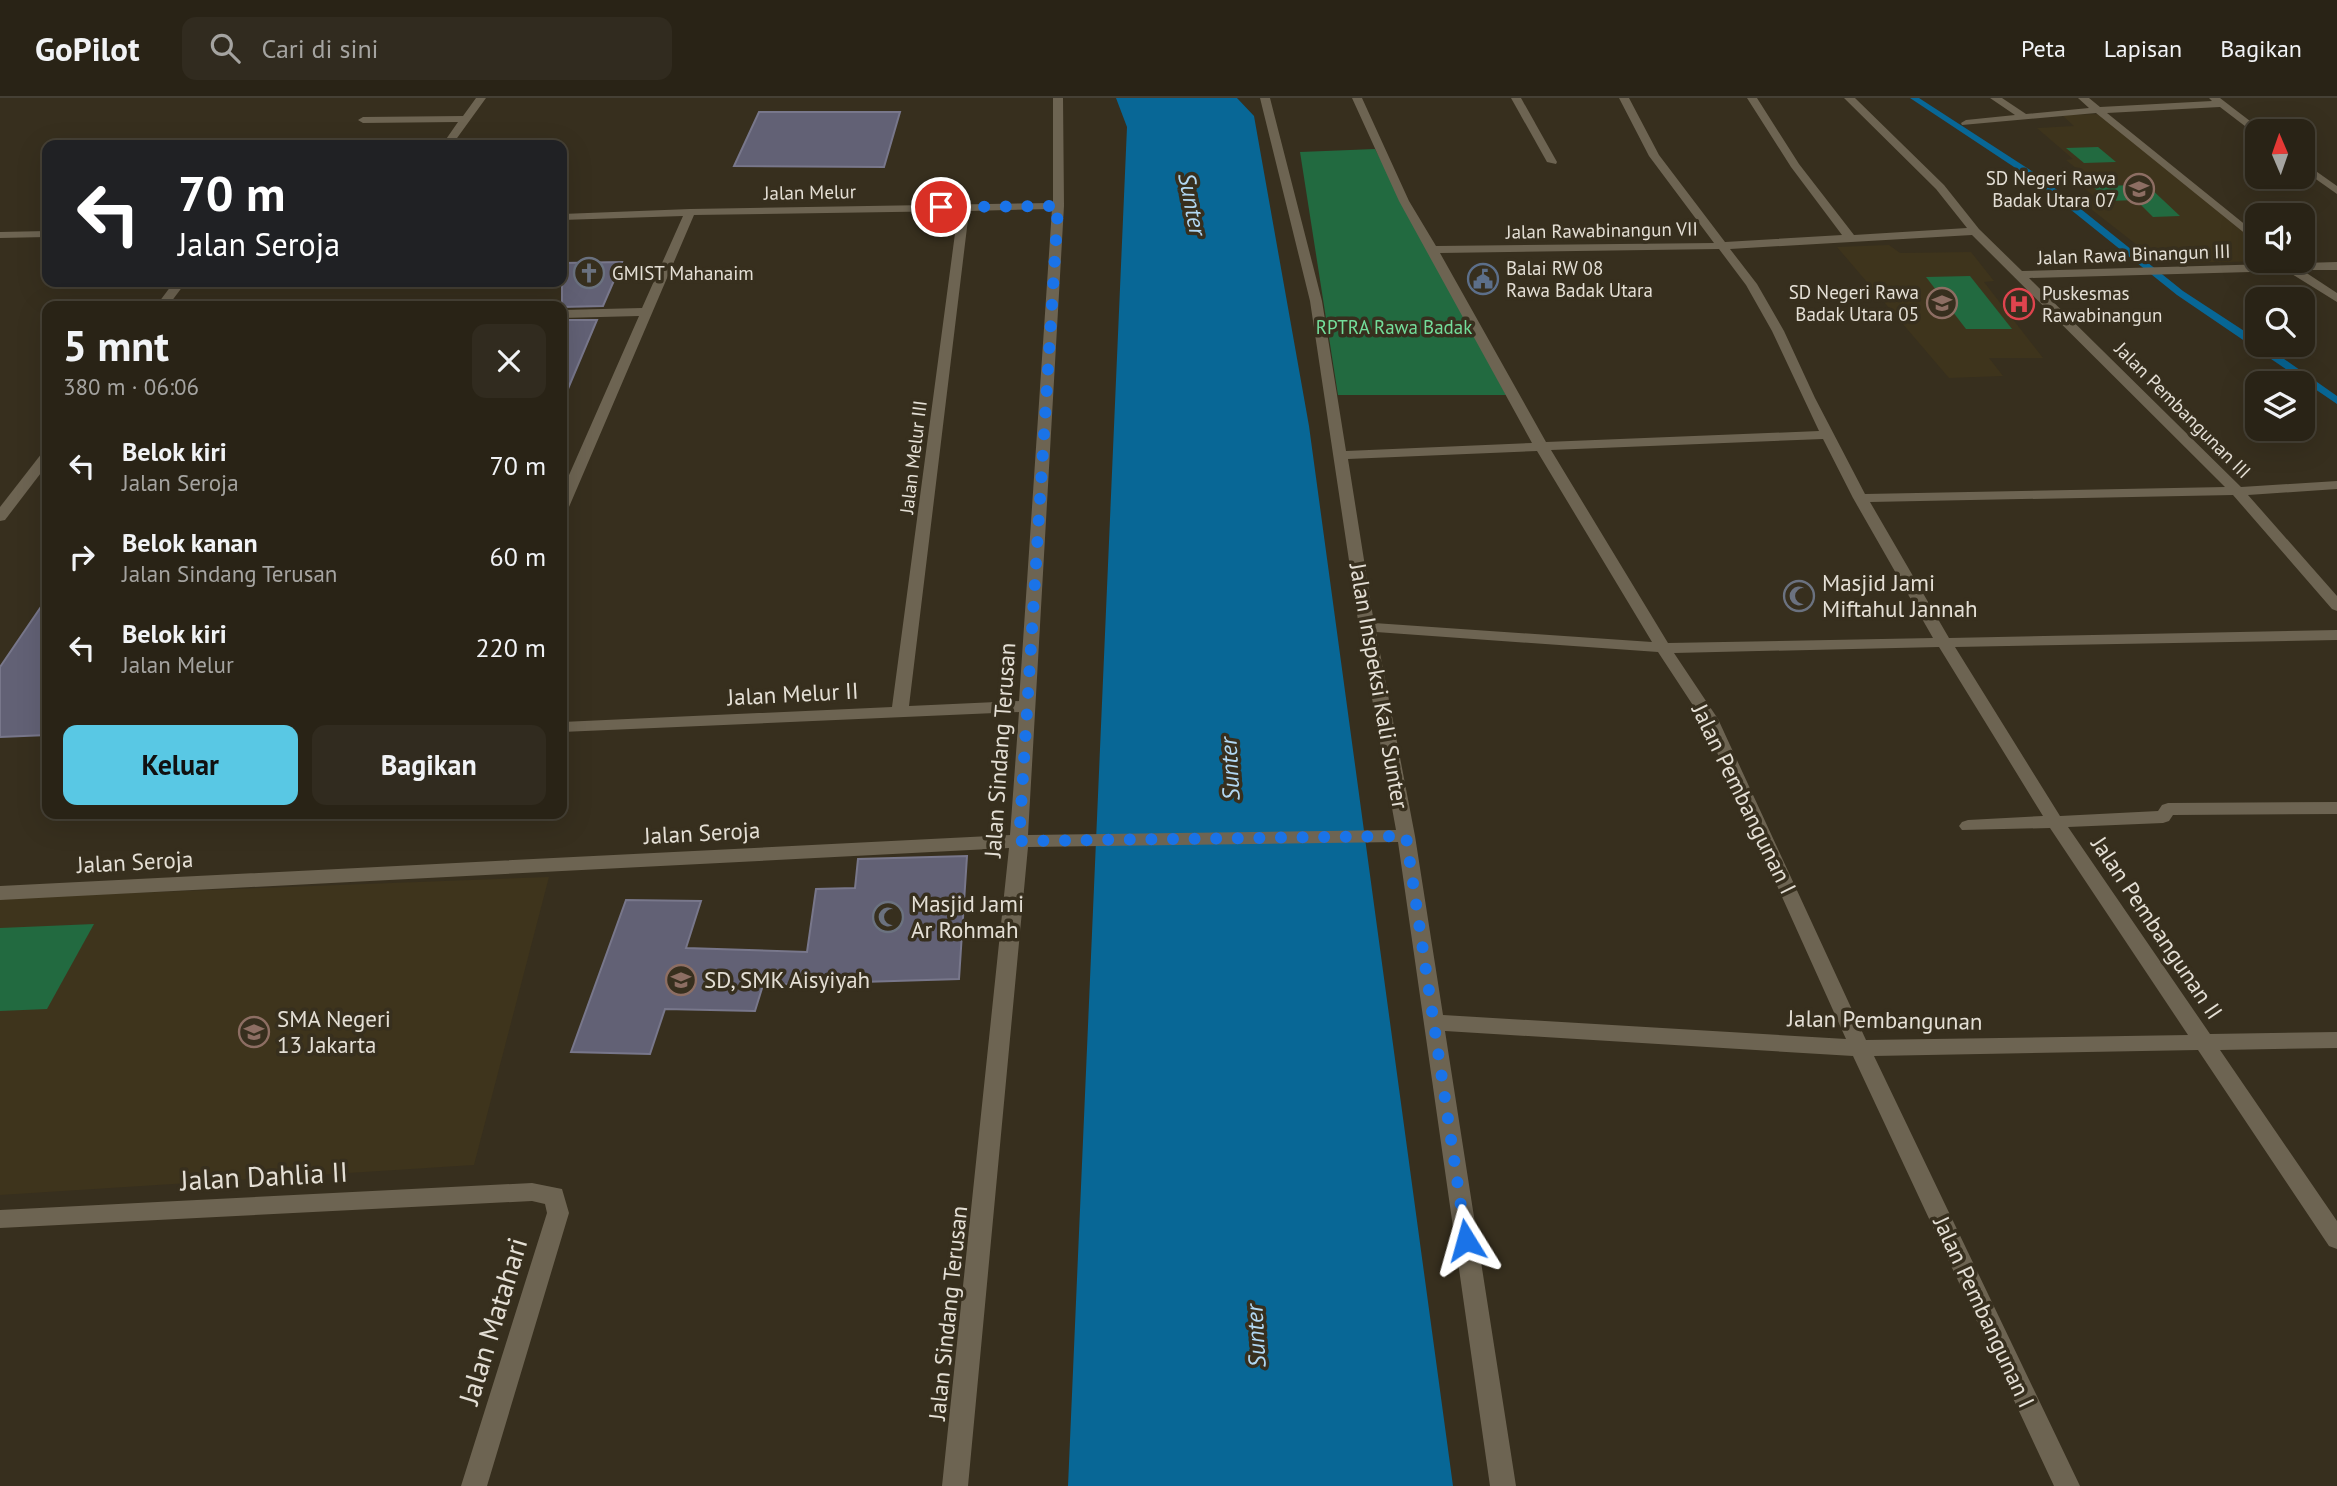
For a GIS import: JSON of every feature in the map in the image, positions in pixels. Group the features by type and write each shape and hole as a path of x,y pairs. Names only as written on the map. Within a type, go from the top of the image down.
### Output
{"street":[{"path":"451,140 481,98"},
{"name":"Jalan Sindang Terusan","path":"955,1486 1019,841 1058,206 1058,98"},
{"name":"Jalan Inspeksi Kali Sunter","path":"1265,98 1317,301 1367,627 1406,836 1503,1486"},
{"name":"Jalan Pembangunan I","path":"1357,98 1404,201 1541,445 1663,648 1710,719 1860,1048 2067,1486"},
{"path":"1516,98 1552,162"},
{"name":"Jalan Rawabinangun VII","path":"1624,98 1654,156 1721,246"},
{"path":"1752,98 1795,165 1851,239"},
{"name":"Jalan Pembangunan III","path":"1849,98 1940,187 1975,231 2237,491 2337,606"},
{"path":"1995,98 2024,117"},
{"name":"Jalan Rawa Binangun III","path":"2083,98 2245,230"},
{"path":"1966,123 2218,101 2245,121"},
{"path":"363,121 466,119"},
{"path":"2315,174 2337,191"},
{"name":"Jalan Melur","path":"567,217 1058,206"},
{"name":"Jalan Melur III","path":"900,712 964,207"},
{"path":"567,496 644,312 690,212"},
{"path":"1721,246 1975,231"},
{"path":"0,235 42,234"},
{"name":"Jalan Rawabinangun VII","path":"1432,250 1721,246"},
{"name":"Jalan Pembangunan II","path":"1721,246 1751,284 1778,331 1860,498 1943,641 2055,822 2337,1239"},
{"name":"Jalan Rawa Binangun III","path":"2315,265 2337,266"},
{"name":"Jalan Rawa Binangun III","path":"2022,275 2245,266"},
{"path":"2299,273 2337,298"},
{"path":"567,314 644,312"},
{"path":"1340,455 1828,435"},
{"path":"0,517 42,462"},
{"path":"1860,498 2237,491 2337,485"},
{"path":"1367,627 1663,648 2337,635"},
{"name":"Jalan Melur II","path":"567,727 1026,706"},
{"path":"1968,826 2163,817 2168,809 2337,808"},
{"name":"Jalan Seroja","path":"0,893 1019,841 1406,836"},
{"name":"Jalan Pembangunan","path":"1433,1022 1860,1048 2337,1040"},
{"name":"Jalan Dahlia II","path":"0,1219 532,1192"},
{"name":"Jalan Matahari","path":"474,1486 558,1213 554,1196 532,1192"}],"shaded area":[{"name":"SD Negeri Rawa Badak Utara 07","path":"2102,114 2245,232 2245,262 2160,263 2082,202 2098,200 2073,178 2087,177 2066,160 2073,159 2037,128 2074,126 2062,115"},
{"name":"SD Negeri Rawa Badak Utara 05","path":"1889,245 1900,253 1971,252 1994,281 1984,282 2043,358 1989,358 2003,376 1949,378 1837,247"},
{"name":"SMA Negeri 13 Jakarta","path":"549,877 474,1165 0,1195 0,898"}],"green space":[{"path":"2098,147 2116,162 2084,163 2066,148"},
{"name":"RPTRA Rawa Badak","path":"1375,149 1506,395 1338,395 1300,152"},
{"path":"2147,185 2180,216 2153,217 2136,200 2109,201 2092,186"},
{"path":"1970,276 2012,329 1966,329 1926,277"},
{"path":"94,924 47,1009 0,1011 0,928"}],"water":[{"name":"Sunter","path":"1116,98 1237,98 1254,116 1309,426 1453,1486 1068,1486 1127,127"}],"building":[{"path":"759,112 900,112 884,167 734,166"},
{"name":"GMIST Mahanaim","path":"622,262 603,306 567,307 567,301 562,301 562,287 567,287 567,263"},
{"path":"567,320 597,320 567,391"},
{"path":"42,605 42,735 0,737 0,667"},
{"path":"967,856 959,979 763,985 755,1011 665,1009 650,1054 571,1052 626,900 701,901 686,948 807,952 816,889 855,888 858,859"}],"waterway":[{"path":"1914,98 2038,179 2180,293 2299,372 2337,401"}],"place":[{"name":"SD Negeri Rawa Badak Utara 07","path":"2139,189"},
{"name":"GMIST Mahanaim","path":"589,273"},
{"name":"Balai RW 08 Rawa Badak Utara","path":"1483,279"},
{"name":"SD Negeri Rawa Badak Utara 05","path":"1942,303"},
{"name":"Puskesmas Rawabinangun","path":"2019,304"},
{"name":"Masjid Jami Miftahul Jannah","path":"1799,596"},
{"name":"Masjid Jami Ar Rohmah","path":"888,917"},
{"name":"SD, SMK Aisyiyah","path":"681,980"},
{"name":"SMA Negeri 13 Jakarta","path":"254,1032"}],"route":[{"path":"941,207 1058,206 1019,841 1406,836 1466,1240"}]}
